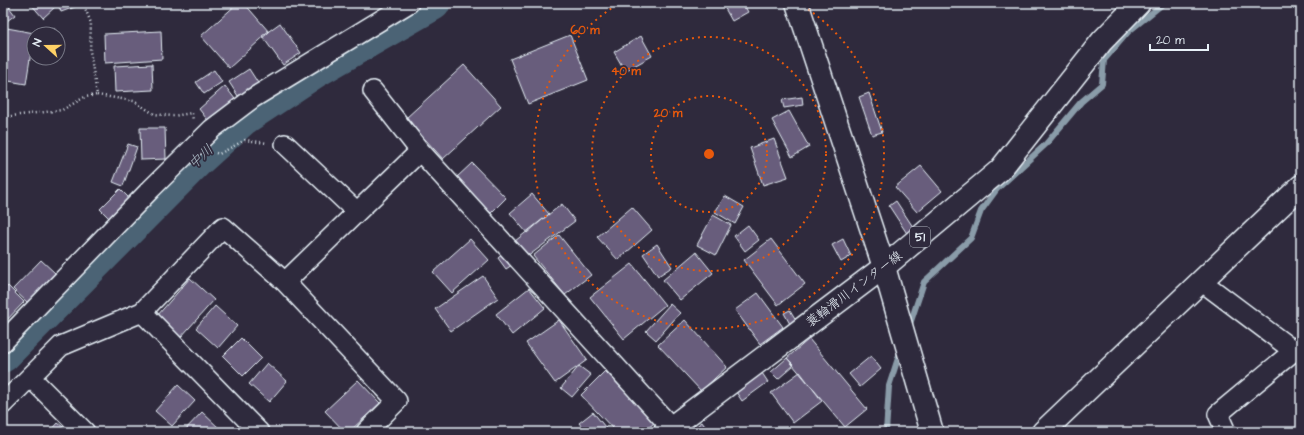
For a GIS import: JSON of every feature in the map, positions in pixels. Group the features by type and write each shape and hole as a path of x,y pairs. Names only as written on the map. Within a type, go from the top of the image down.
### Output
{"street":[{"path":"3,342 151,189 212,129 253,98 409,3"},
{"path":"798,3 884,267 932,432"},
{"name":"蓑輪滑川インター線","path":"668,430 884,267 1000,170 1102,41 1139,3"},
{"path":"373,91 420,151 668,430"},
{"path":"284,144 357,212"},
{"path":"284,282 420,151"},
{"path":"1044,432 1301,186"},
{"path":"3,404 61,346 142,312 223,227 284,282 397,400 366,432"},
{"path":"1201,281 1297,348 1218,414 1226,432"},
{"path":"142,312 259,432"},
{"path":"30,377 85,432"}],"path":[{"path":"3,117 62,110 85,97 97,95 90,51 91,23 83,3"}],"building":[{"path":"3,3 6,3 15,15 3,24"},
{"path":"30,3 51,3 55,7 43,18"},
{"path":"58,3 73,3 75,7 61,12"},
{"path":"238,3 244,3 269,32 229,68 201,36"},
{"path":"722,3 743,3 748,12 732,21"},
{"path":"280,23 301,53 283,65 262,36"},
{"path":"7,28 26,32 26,66 29,66 26,84 3,80 3,51"},
{"path":"161,31 162,59 105,63 104,34"},
{"path":"570,35 588,80 528,104 510,59"},
{"path":"641,36 652,56 625,71 614,52"},
{"path":"152,64 153,90 115,92 114,66"},
{"path":"464,65 501,106 443,159 406,118"},
{"path":"249,69 258,83 238,96 229,82"},
{"path":"214,70 222,82 204,94 196,82"},
{"path":"225,86 235,99 209,122 199,109"},
{"path":"869,93 882,132 872,135 859,97"},
{"path":"802,97 803,105 784,108 782,100"},
{"path":"789,111 809,147 792,157 772,120"},
{"path":"140,128 165,128 166,159 141,160"},
{"path":"774,139 788,177 763,185 750,148"},
{"path":"128,144 137,147 123,186 113,182"},
{"path":"472,163 506,198 491,213 456,178"},
{"path":"921,166 942,191 917,212 895,187"},
{"path":"120,189 130,199 110,219 100,209"},
{"path":"532,194 549,214 527,233 510,213"},
{"path":"725,196 744,207 735,224 715,212"},
{"path":"896,201 915,230 908,235 889,206"},
{"path":"562,204 575,221 527,257 515,241"},
{"path":"632,207 652,230 618,260 597,237"},
{"path":"713,215 731,225 716,255 697,245"},
{"path":"748,225 759,240 745,251 734,236"},
{"path":"559,235 591,275 565,295 533,256"},
{"path":"470,239 489,260 452,293 433,272"},
{"path":"771,239 805,284 778,305 744,260"},
{"path":"843,239 851,256 841,262 832,245"},
{"path":"657,244 672,267 658,276 643,254"},
{"path":"696,252 713,273 680,300 663,280"},
{"path":"504,253 512,265 506,269 498,258"},
{"path":"41,260 55,273 28,303 13,289"},
{"path":"632,264 665,305 624,339 590,297"},
{"path":"483,276 498,298 451,331 435,309"},
{"path":"190,278 214,300 181,337 157,316"},
{"path":"8,286 24,302 3,324 3,291"},
{"path":"529,288 545,308 512,335 496,314"},
{"path":"758,293 783,327 760,344 735,310"},
{"path":"670,304 680,313 656,340 646,331"},
{"path":"215,306 237,326 218,348 196,328"},
{"path":"790,310 796,320 790,324 784,313"},
{"path":"559,320 587,360 555,383 526,343"},
{"path":"685,320 727,367 701,391 658,345"},
{"path":"241,338 261,358 243,376 223,356"},
{"path":"809,339 867,409 845,427 787,358"},
{"path":"871,356 881,369 860,387 849,374"},
{"path":"787,358 794,365 778,379 771,372"},
{"path":"267,363 287,381 269,402 249,384"},
{"path":"579,366 591,375 572,397 561,388"},
{"path":"605,371 655,422 644,432 616,432 581,395"},
{"path":"800,372 822,401 793,423 771,393"},
{"path":"762,373 768,382 742,401 736,392"},
{"path":"358,380 380,403 349,432 345,432 325,411"},
{"path":"178,385 195,401 172,426 155,411"},
{"path":"202,412 220,429 218,432 183,432"},
{"path":"593,412 609,432 586,432 579,423"},
{"path":"702,422 709,432 689,432"},
{"path":"58,423 69,432 50,432"}],"waterway":[{"name":"中川","path":"3,355 198,159 242,119 316,70 433,3"},
{"path":"909,327 924,282 971,238 981,211 997,189 1046,144 1081,102 1102,84 1104,60 1128,32 1164,3"},
{"path":"886,432 889,386 901,349"}]}
